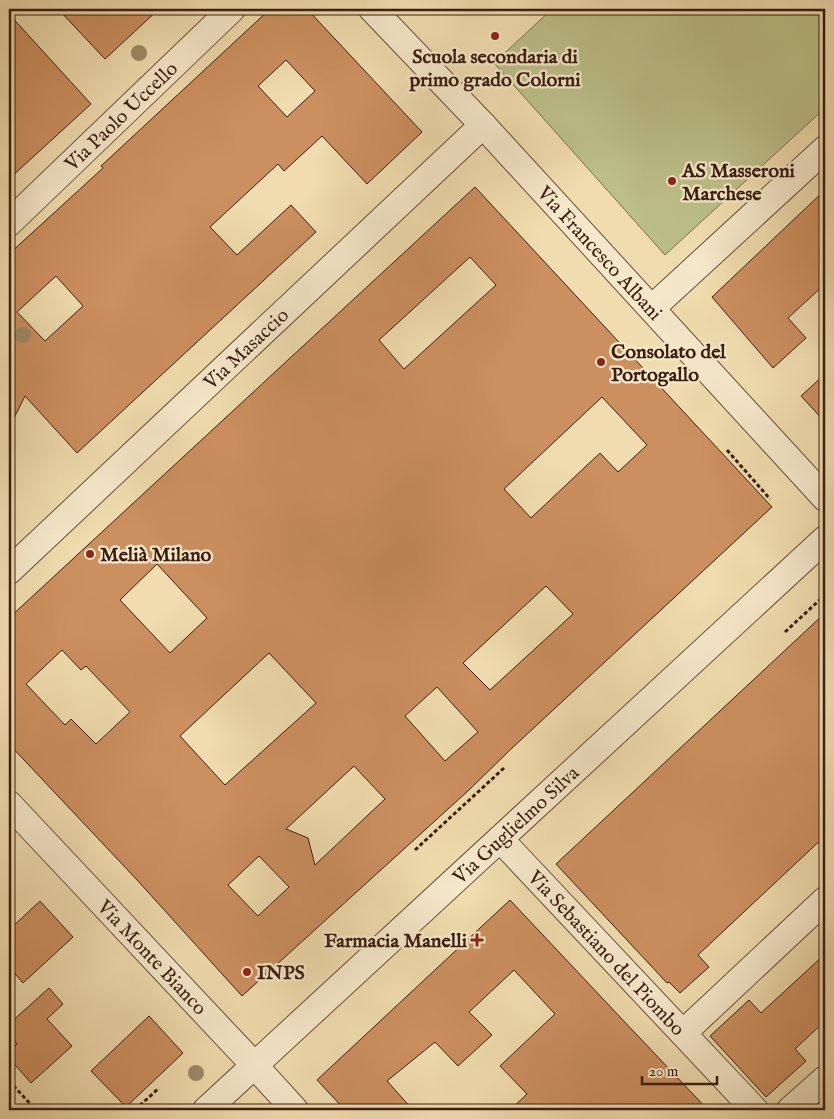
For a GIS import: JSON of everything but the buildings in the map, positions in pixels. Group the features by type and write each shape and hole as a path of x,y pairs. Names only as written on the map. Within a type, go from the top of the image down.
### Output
{"street":[{"name":"Via Paolo Uccello","path":"9,223 232,9"},
{"name":"Via Francesco Albani","path":"372,9 483,125 825,498"},
{"name":"Via Masaccio","path":"9,571 483,125"},
{"path":"652,308 825,149"},
{"name":"Via Guglielmo Silva","path":"206,1110 825,539"},
{"name":"Via Monte Bianco","path":"9,804 295,1110"},
{"name":"Via Sebastiano del Piombo","path":"500,839 755,1110"},
{"path":"683,1033 825,900"},
{"path":"790,1110 825,1079"}],"path":[{"path":"727,450 770,500"},
{"path":"785,632 825,595"},
{"path":"415,850 504,768"},
{"path":"9,1081 36,1110"},
{"path":"134,1110 159,1088"}],"green space":[{"name":"AS Masseroni Marchese","path":"552,9 825,9 825,108 665,255 494,63"}],"place":[{"name":"Scuola secondaria di primo grado Colorni","path":"495,36"},
{"name":"AS Masseroni Marchese","path":"672,181"},
{"name":"Consolato del Portogallo","path":"601,362"},
{"name":"Melià Milano","path":"90,554"},
{"name":"Farmacia Manelli","path":"477,940"},
{"name":"INPS","path":"247,972"}]}
